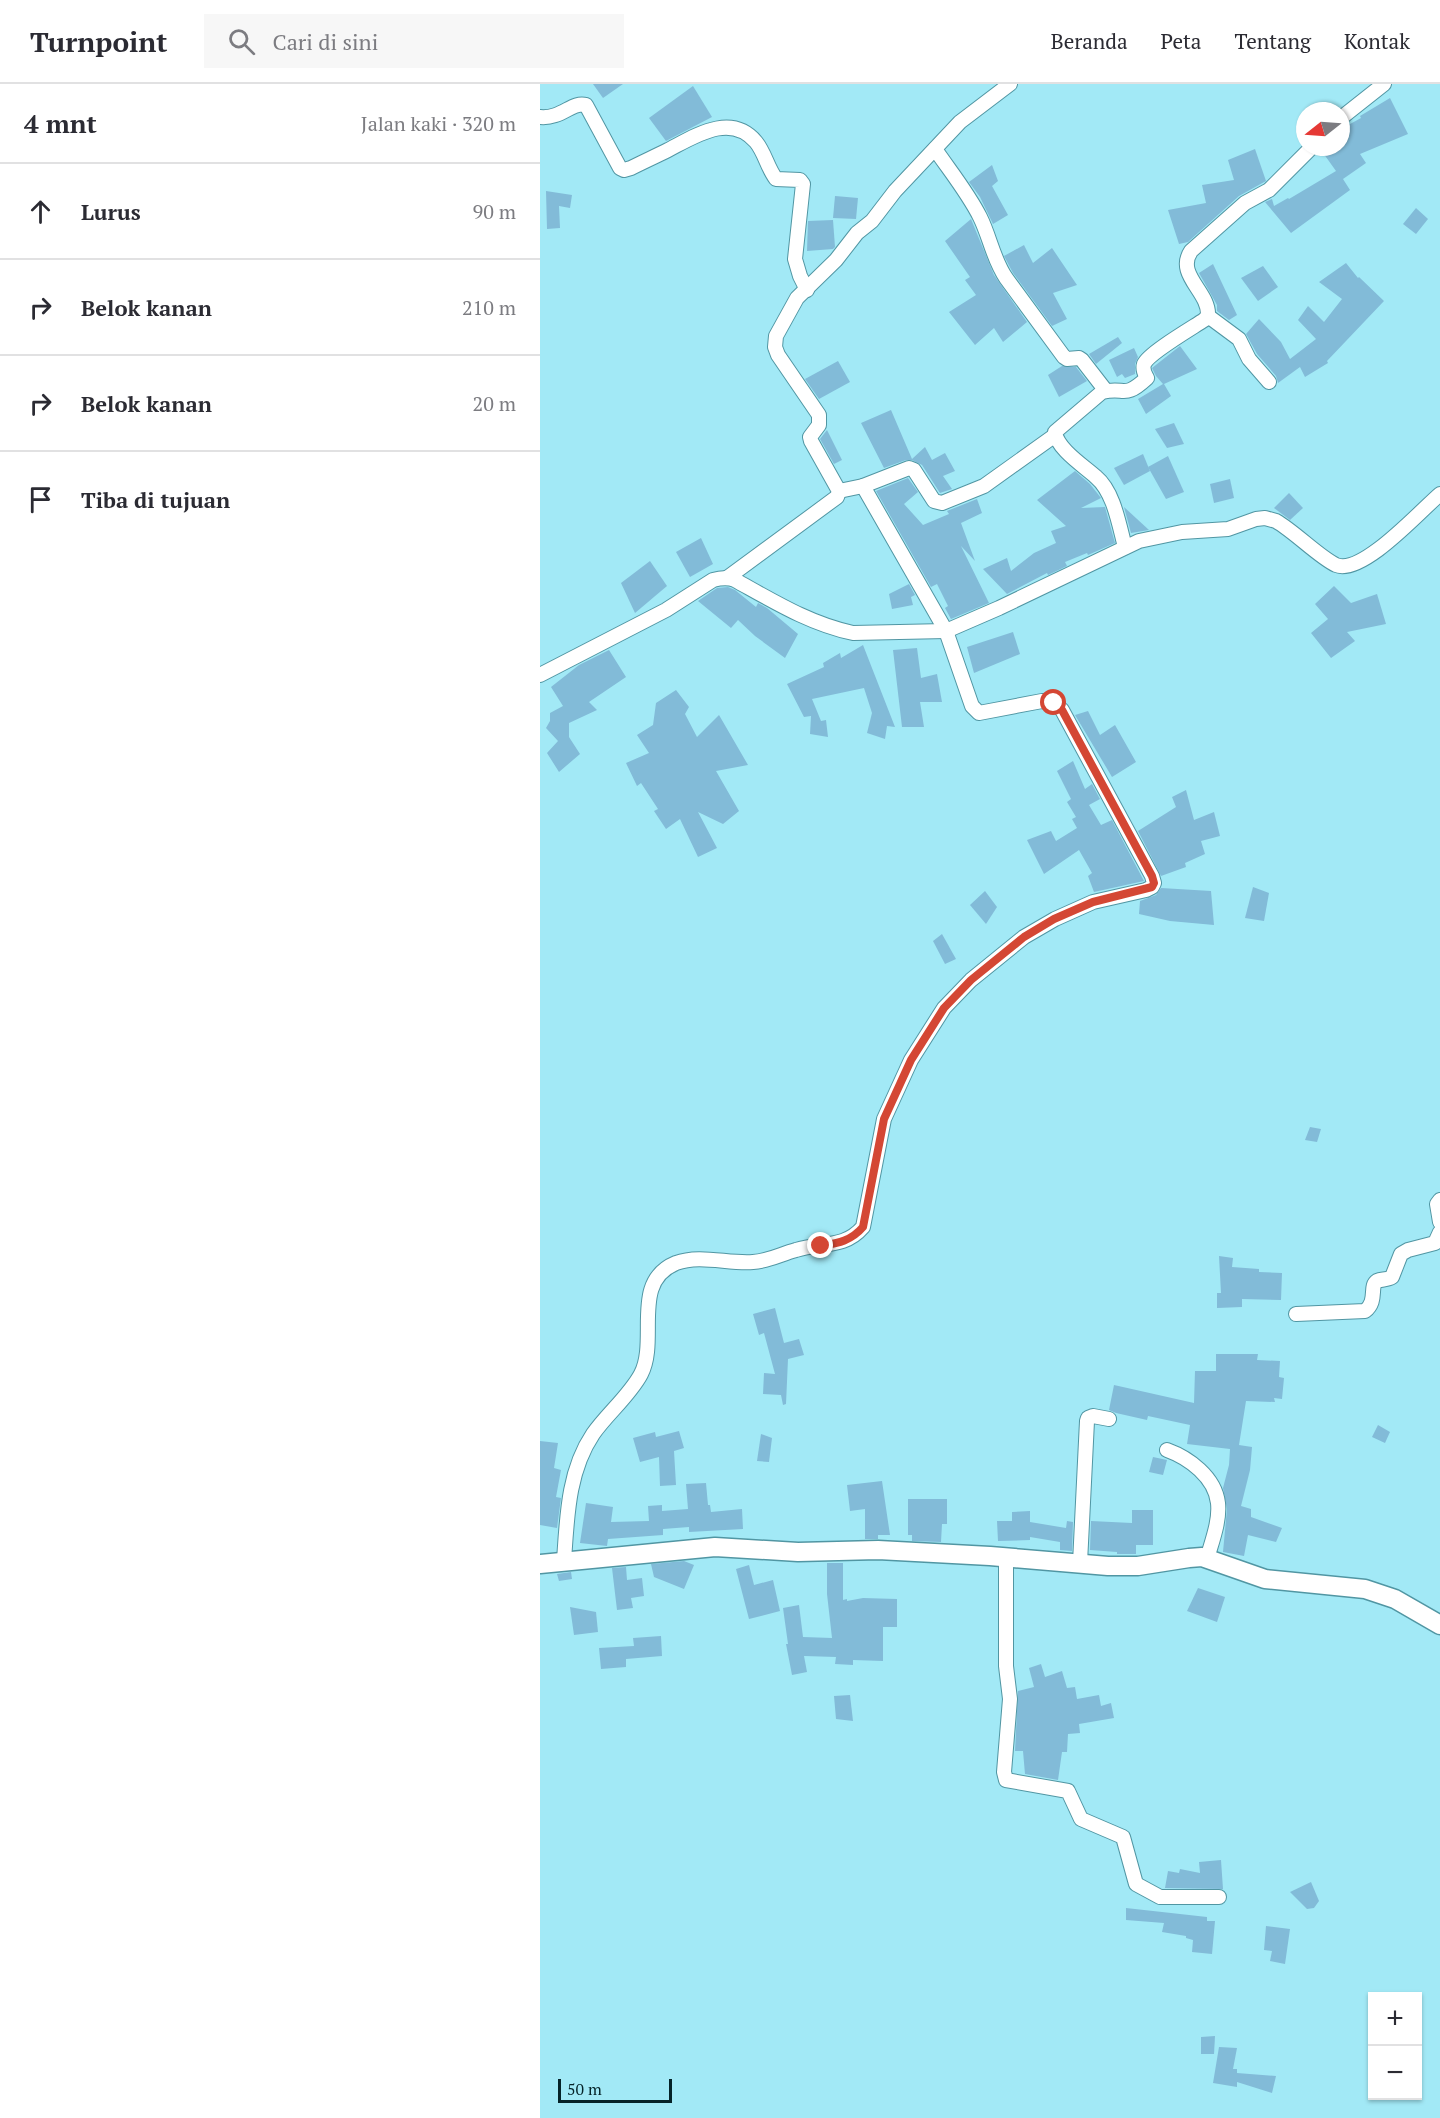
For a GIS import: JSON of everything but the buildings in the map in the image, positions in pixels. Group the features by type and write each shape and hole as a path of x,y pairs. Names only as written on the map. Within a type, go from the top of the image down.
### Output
{"street":[{"path":"540,675 666,610 713,580 727,578 837,497 839,491 810,437 819,425 819,415 778,355 775,347 776,336 797,298 836,260 857,233 872,221 895,191 970,113 1010,84"},
{"path":"1350,111 1384,84"},
{"path":"540,117 554,117 578,104 586,105 620,168 624,170 692,137 717,128 743,130 756,142 776,179 800,180 803,184 795,259 807,290"},
{"path":"935,149 975,208 986,230 999,267 1006,278 1064,357 1082,360 1106,391"},
{"path":"1269,381 1249,359 1239,339 1208,316 1206,302 1187,270 1187,257 1245,203 1269,190 1303,156"},
{"path":"839,491 863,486 905,468 912,468 934,501 942,503 984,486 1054,436 1057,429 1099,394 1106,391 1131,391 1147,378 1143,370 1144,364 1151,356 1208,316"},
{"path":"1054,436 1077,462 1101,481 1110,499 1125,547"},
{"path":"564,1561 570,1494 578,1460 593,1434 642,1373 646,1357 650,1291 658,1275 675,1264 692,1260 754,1262 774,1258 805,1247 842,1242 855,1237 863,1227 884,1119 911,1060 944,1008 980,973 1024,937 1054,919 1093,902 1152,887 1154,883 1062,710 1054,703 1042,701 979,713 972,706 946,631 863,486"},
{"path":"727,578 819,624 840,630 853,633 946,631 1139,541 1182,532 1228,529 1265,518 1276,520 1287,527 1337,566 1350,565 1360,562 1381,546 1440,494"},
{"path":"1440,1200 1437,1204 1440,1222"},
{"path":"1296,1314 1365,1311 1373,1299 1374,1284 1392,1277 1401,1254 1435,1243 1440,1232"},
{"path":"1080,1563 1087,1421 1093,1416 1109,1419"},
{"path":"1167,1450 1194,1464 1214,1489 1218,1503 1216,1530 1207,1559"},
{"path":"540,1564 715,1547 798,1552 878,1550 1006,1557 1108,1566 1138,1566 1190,1558 1207,1559 1265,1579 1365,1589 1395,1599 1440,1625"},
{"path":"1006,1557 1008,1641 1006,1666 1010,1694 1004,1772 1006,1780 1068,1791 1082,1819 1123,1837 1134,1881 1160,1898 1219,1897"}],"route":[{"path":"821,1246 855,1237 863,1227 884,1119 911,1060 944,1008 971,980 1024,937 1054,919 1093,902 1146,890 1154,883 1062,710 1054,703"}]}
